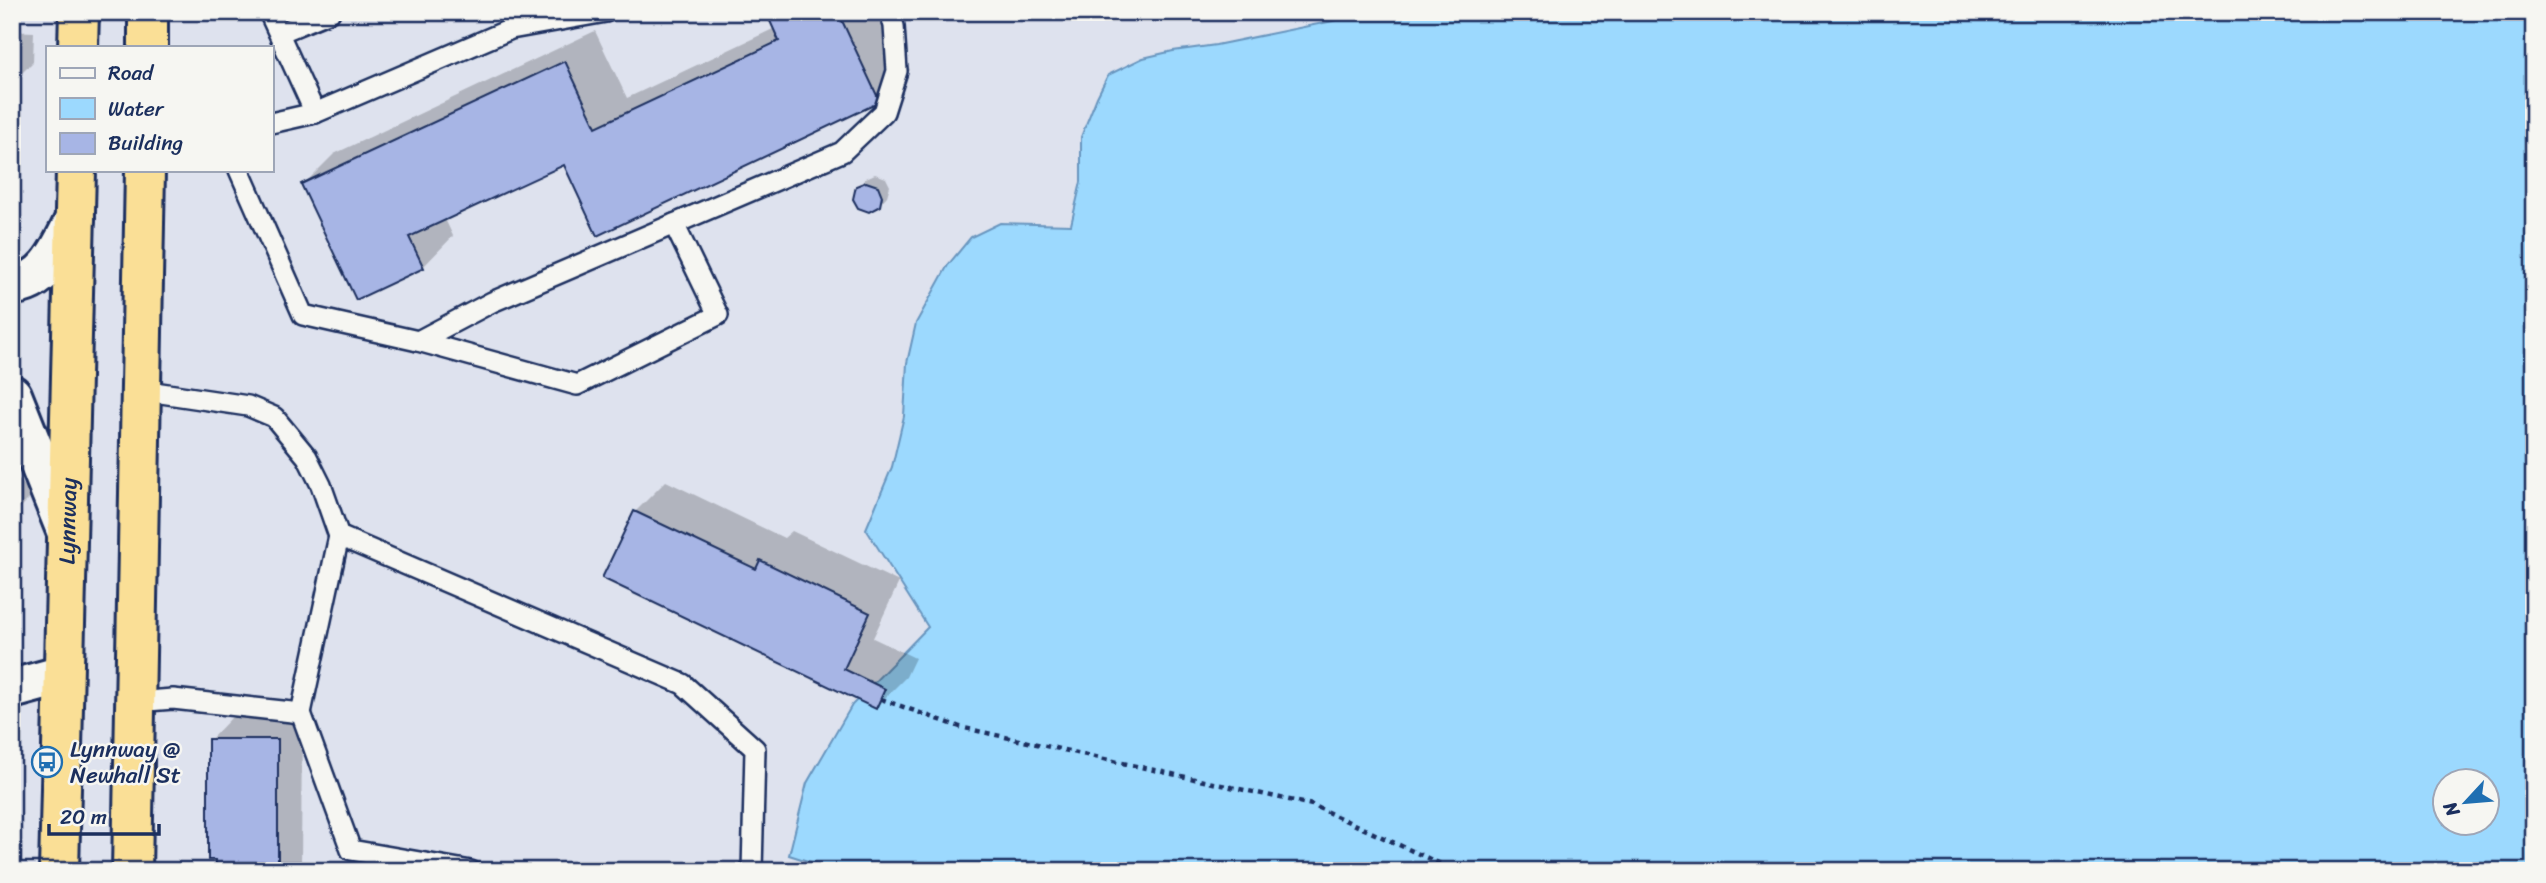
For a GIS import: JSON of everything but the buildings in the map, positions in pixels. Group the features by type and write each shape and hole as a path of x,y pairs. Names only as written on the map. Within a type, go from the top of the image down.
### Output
{"highway":[{"path":"78,46 79,12"},
{"path":"148,12 148,46"},
{"name":"Lynnway","path":"59,871 76,172"},
{"path":"132,871 145,172"}],"street":[{"path":"12,285 20,285 37,276 53,261 75,219"},
{"path":"12,395 67,533"},
{"path":"12,689 64,675"}],"lane":[{"path":"269,12 315,113"},
{"path":"279,33 330,12"},
{"path":"273,123 315,113 508,21 606,12"},
{"path":"418,341 492,302 842,152 884,112 897,71 894,26 890,12"},
{"path":"240,172 303,315 418,341 577,385 718,316 674,224"},
{"path":"141,390 248,406 274,417 307,457 321,485 339,536 301,713 351,850 471,871"},
{"path":"339,536 683,684 755,749 752,871"},
{"path":"135,702 173,699 301,713"}],"path":[{"path":"881,699 960,727 1312,805 1457,871"}],"water":[{"path":"1377,12 2534,12 2534,871 839,871 789,855 807,783 852,705 928,627 866,529 892,467 904,416 907,363 916,323 948,265 971,237 1000,223 1071,225 1081,182 1081,137 1108,75 1143,58 1216,45"}],"place":[{"name":"Lynnway @ Newhall St","path":"47,762"}]}
